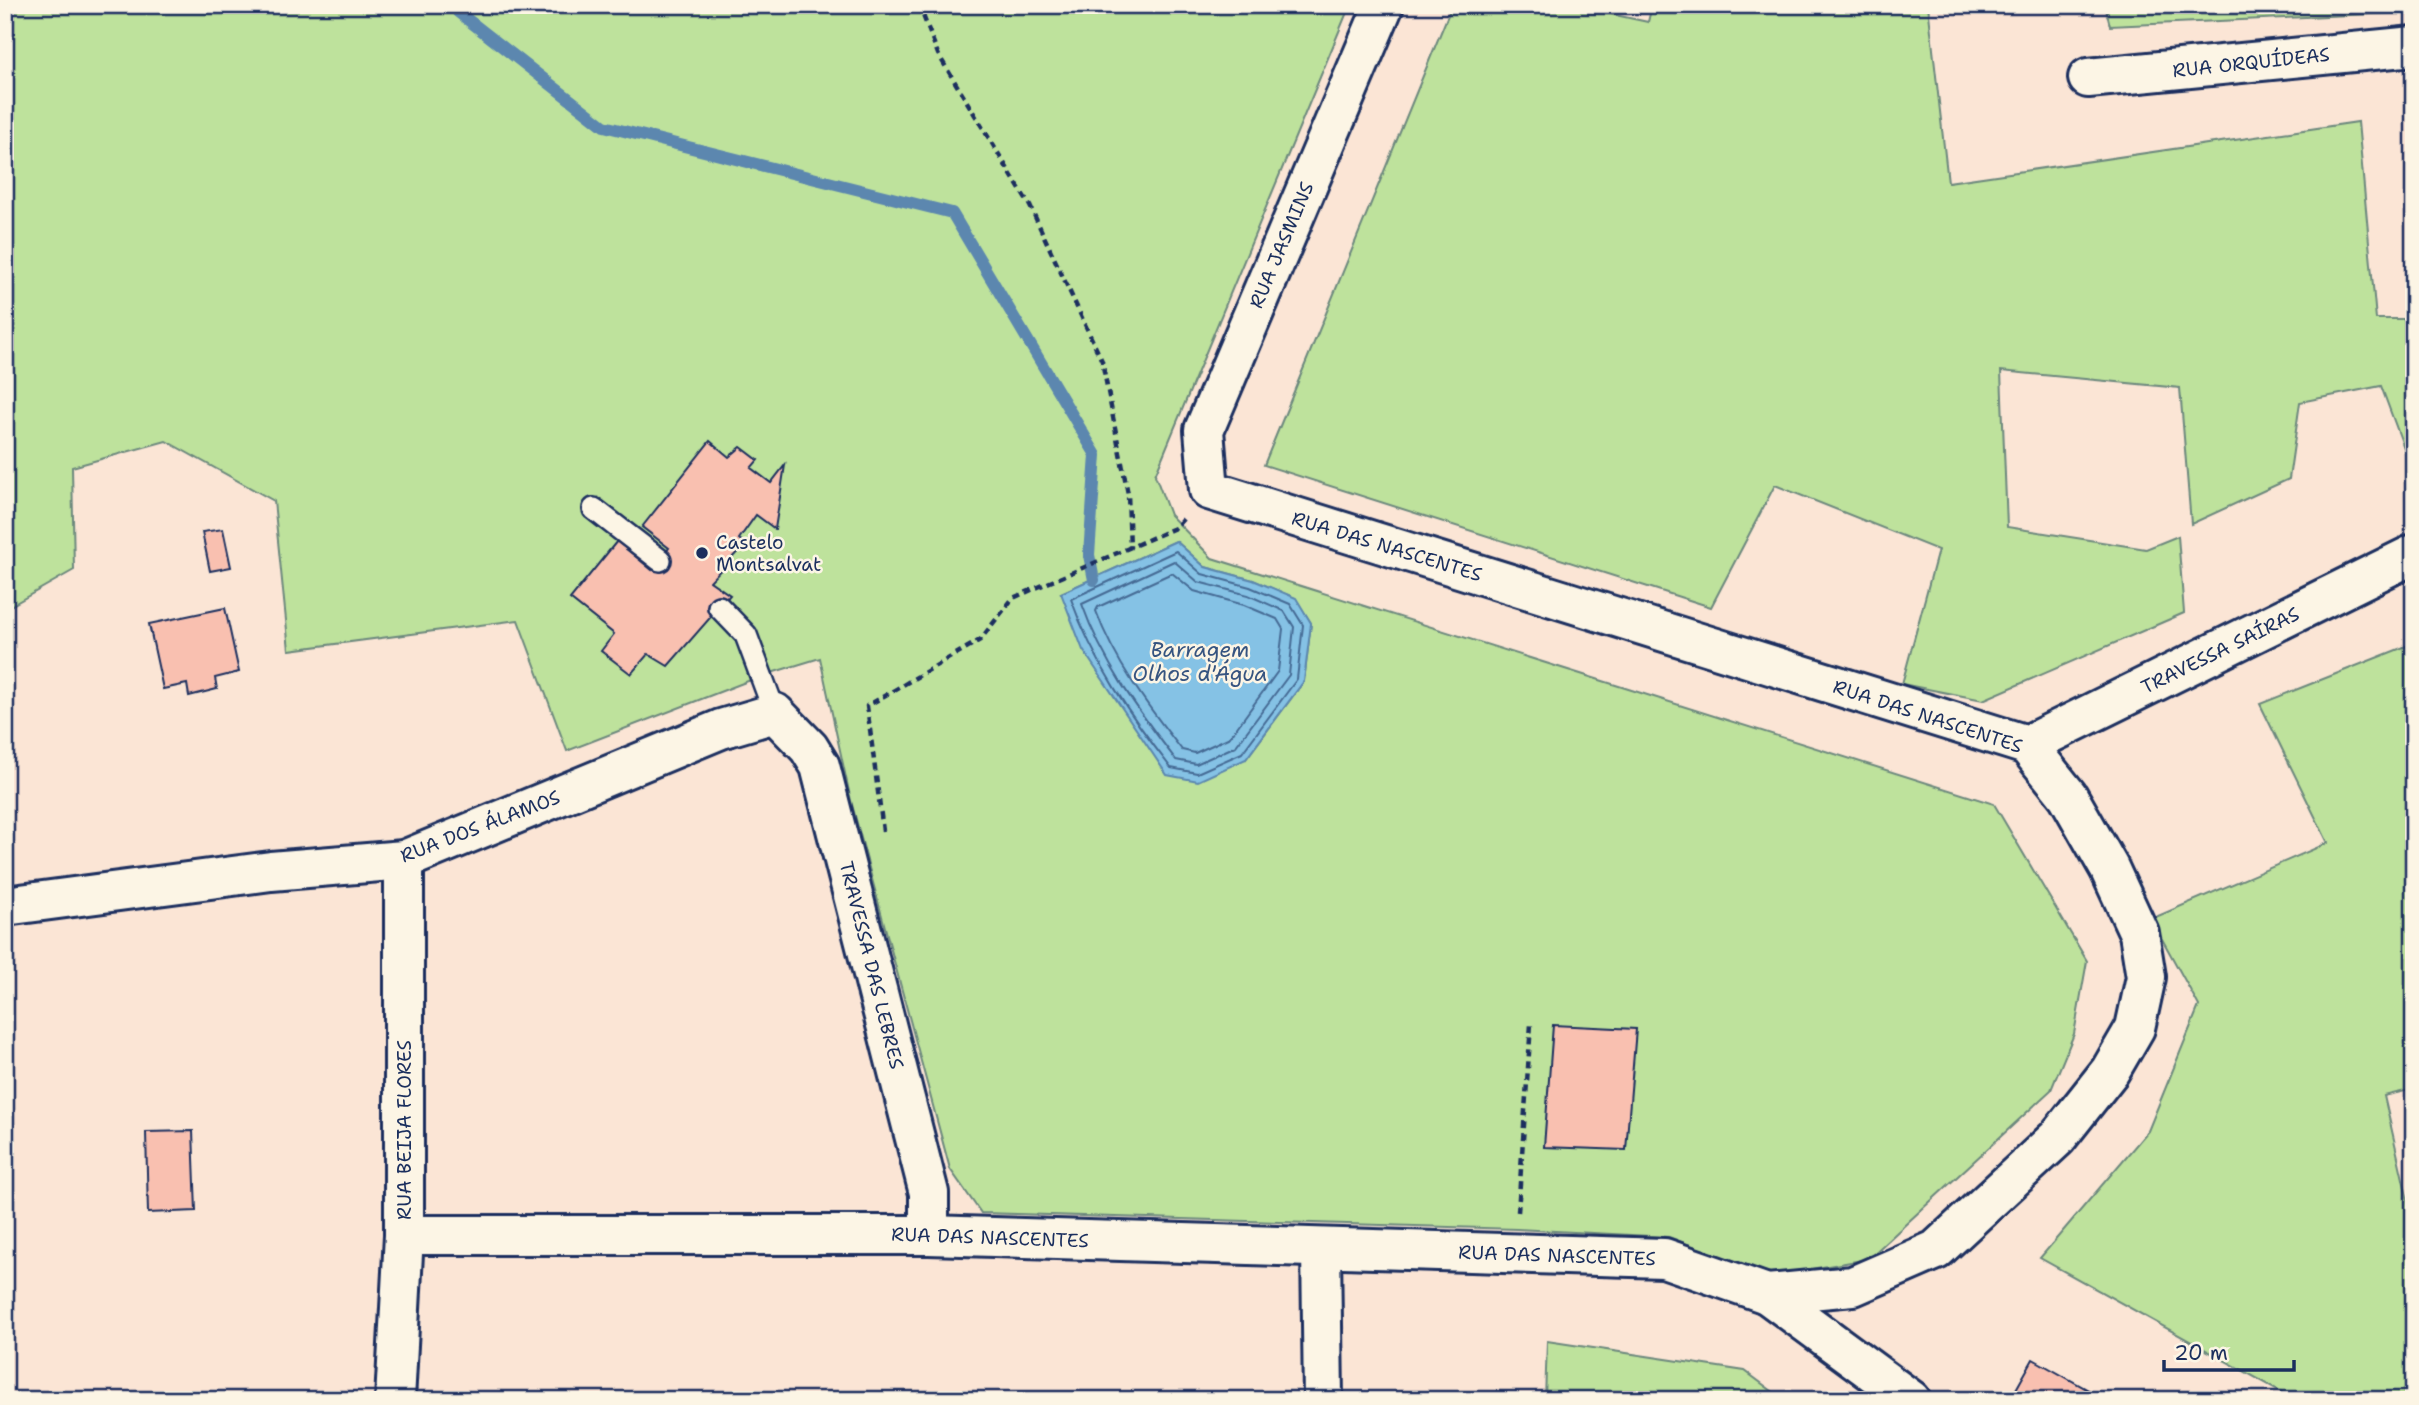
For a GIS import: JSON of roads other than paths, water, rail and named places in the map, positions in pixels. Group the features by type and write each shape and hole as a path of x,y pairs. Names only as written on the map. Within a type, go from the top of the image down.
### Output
{"street":[{"name":"RUA JASMINS","path":"1209,491 1204,430 1384,5"},
{"name":"RUA ORQUÍDEAS","path":"2088,78 2414,46"},
{"name":"RUA DAS NASCENTES","path":"404,1235 929,1235 1664,1258 1767,1294 1853,1286 1936,1250 2057,1138 2110,1071 2135,1028 2146,977 2138,933 2109,868 2068,796 2026,745 1209,491"},
{"name":"TRAVESSA SAÍRAS","path":"2026,745 2414,554"},
{"name":"RUA DOS ÁLAMOS","path":"5,906 271,871 404,860 721,729 775,713"},
{"name":"TRAVESSA DAS LEBRES","path":"775,713 809,748 820,766 929,1193 929,1235"},
{"name":"RUA BEIJA FLORES","path":"396,1400 404,1235 404,860"},
{"path":"1321,1248 1323,1400"},
{"path":"1767,1294 1911,1400"}],"lane":[{"path":"594,509 660,560"},
{"path":"719,607 746,635 775,713"}],"water":[{"name":"Barragem Olhos d'Água","path":"1176,541 1205,567 1253,580 1296,598 1311,623 1304,681 1246,759 1198,781 1167,775 1083,650 1061,593"}],"waterway":[{"path":"456,5 458,12 604,126 952,213 1096,455 1089,555 1094,580"}],"place":[{"name":"Castelo Montsalvat","path":"702,553"}]}
